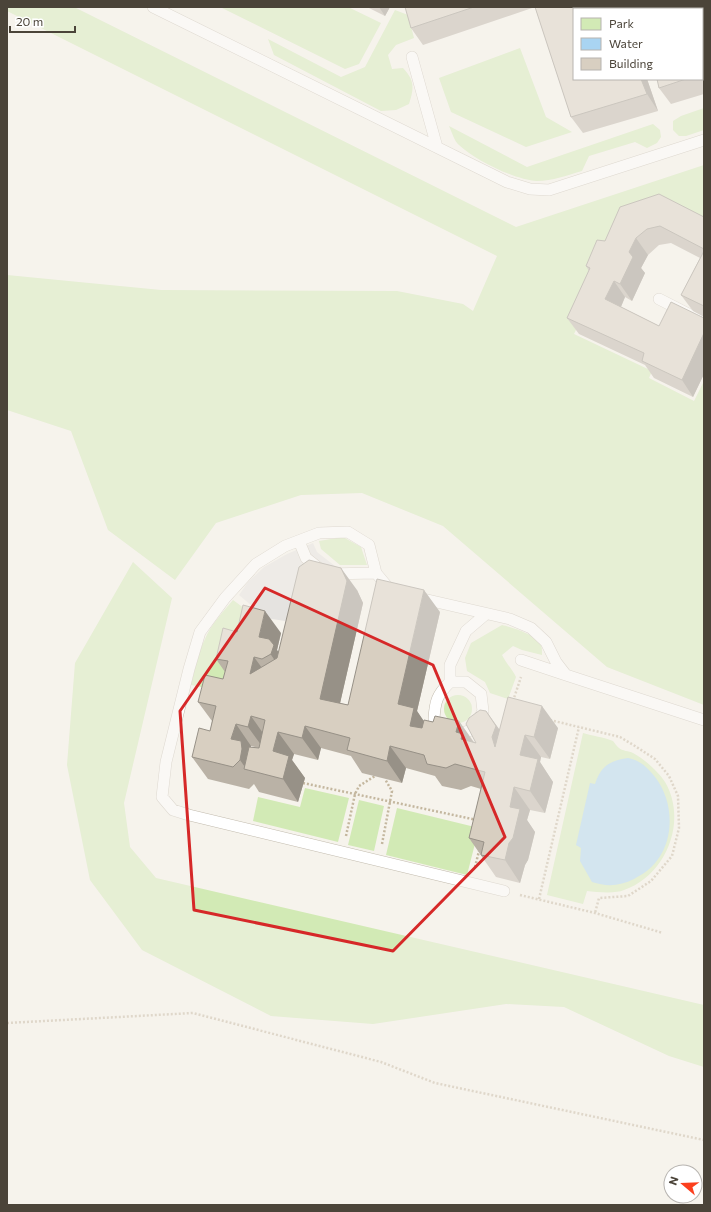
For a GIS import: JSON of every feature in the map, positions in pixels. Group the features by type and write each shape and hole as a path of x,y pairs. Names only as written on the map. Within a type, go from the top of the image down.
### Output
{"lane":[{"path":"153,7 507,182 530,189 549,190 704,140"},
{"path":"412,57 437,147"},
{"path":"659,299 704,322"},
{"path":"504,891 173,810 162,797 166,762 189,669 200,632 226,598 256,564 285,546 320,533 348,532 369,545 376,573 392,592 510,619 530,628 546,642 556,662 566,675"},
{"path":"299,541 306,558 326,574 376,573"},
{"path":"450,682 466,682 481,694 483,711 474,729 458,735 443,730 434,719 435,704 440,692 450,682 450,665 466,631 486,614"},
{"path":"523,660 704,720"}],"path":[{"path":"512,702 523,660"},
{"path":"548,719 620,737 655,759 669,776 678,796 679,828 672,856 650,881 628,896 599,898 595,913"},
{"path":"539,899 579,727"},
{"path":"342,852 355,794 359,786 375,776"},
{"path":"378,860 392,792 385,779"},
{"path":"303,783 479,821"},
{"path":"472,883 481,845"},
{"path":"504,891 595,913 663,933"},
{"path":"7,1023 193,1013 381,1062 435,1083 704,1140"}],"highlighted area":[{"path":"265,588 433,665 505,837 393,951 194,910 180,711"}],"green space":[{"path":"7,7 74,7 516,227 704,165 704,225 669,207 597,286 574,334 652,371 649,378 694,401 704,381 704,705 607,667 443,526 362,493 301,495 216,523 175,580 108,530 71,431 7,410 7,275 161,290 397,291 463,304 473,311 497,256 7,11"},
{"path":"220,7 348,7 381,23 359,64 345,69"},
{"path":"395,10 408,15 414,38 396,45 388,55 392,69 403,68 410,77 412,85 412,93 409,104 396,110 381,111 274,55 268,39 341,77 365,67"},
{"path":"520,48 546,117 572,132 526,147 451,112 439,78"},
{"path":"704,108 704,130 686,136 679,136 673,130 673,121 681,116"},
{"path":"653,124 660,130 661,137 657,143 647,148 635,142 589,156 582,171 543,181 528,180 518,177 485,163 466,151 457,143 449,126 527,167"},
{"path":"343,537 361,547 367,565 340,565 321,549 319,541"},
{"path":"133,562 172,598 124,803 130,847 156,878 704,1005 704,1067 669,1056 564,1007 506,1004 373,1024 271,1016 142,950 90,880 67,765 75,663"},
{"path":"233,600 260,620 222,691 191,685 199,655 210,628"},
{"path":"502,625 523,632 539,641 542,650 542,655 513,646 502,655 516,677 508,699 490,693 485,682 467,671 465,658 471,643"},
{"path":"458,695 468,699 472,709 468,719 458,723 448,719 444,709 448,699"},
{"path":"583,733 613,741 620,749 633,753 650,766 665,782 672,797 674,813 673,830 669,845 661,860 651,873 639,883 624,890 616,892 587,891 583,904 547,895"},
{"path":"305,788 349,798 338,842 253,821 258,797 300,807"},
{"path":"359,800 384,806 374,851 348,845"},
{"path":"397,808 479,828 467,875 386,855"}],"shaded area":[{"path":"313,543 317,552 335,566 317,578 305,601 285,621 266,618 239,595 248,582 264,567 287,554"}],"water":[{"path":"628,758 647,768 662,788 667,801 669,814 667,841 662,853 654,864 643,874 619,884 598,884 592,882 580,861 581,848 576,845 590,783 595,784 600,773 607,765"}],"building":[{"path":"405,7 474,7 411,28"},
{"path":"535,7 588,7 573,8 573,80 641,80 647,94 571,117"},
{"path":"704,7 704,73 703,8 646,8"},
{"path":"657,80 683,80 659,88"},
{"path":"659,194 704,217 704,249 660,226 647,229 636,238 629,252 633,257 620,284 614,281 605,299 659,326 671,302 704,318 704,333 682,380 642,361 644,353 567,318 590,268 586,266 597,240 605,241 620,207"},
{"path":"704,251 704,306 681,295"},
{"path":"309,560 341,568 347,581 320,699 348,705 377,579 424,590 398,704 414,708 410,726 422,728 424,720 433,722 435,716 459,721 456,732 463,734 461,739 476,743 466,724 469,718 480,710 486,711 496,726 492,737 495,747 508,697 542,706 534,737 525,735 520,755 538,759 530,791 514,787 510,807 520,809 513,838 509,843 505,860 481,855 484,842 469,838 485,772 455,764 446,768 427,764 424,755 390,746 387,761 347,750 350,738 305,726 302,738 278,732 273,751 289,756 283,779 244,769 249,747 259,748 265,720 251,716 248,727 236,724 231,739 241,741 242,749 240,760 233,767 192,757 199,728 210,731 216,706 198,702 205,675 223,679 228,661 216,659 223,628 237,632 243,605 265,611 259,637 269,639 274,645 271,654 262,659 254,657 250,674 277,658 299,567"}]}
